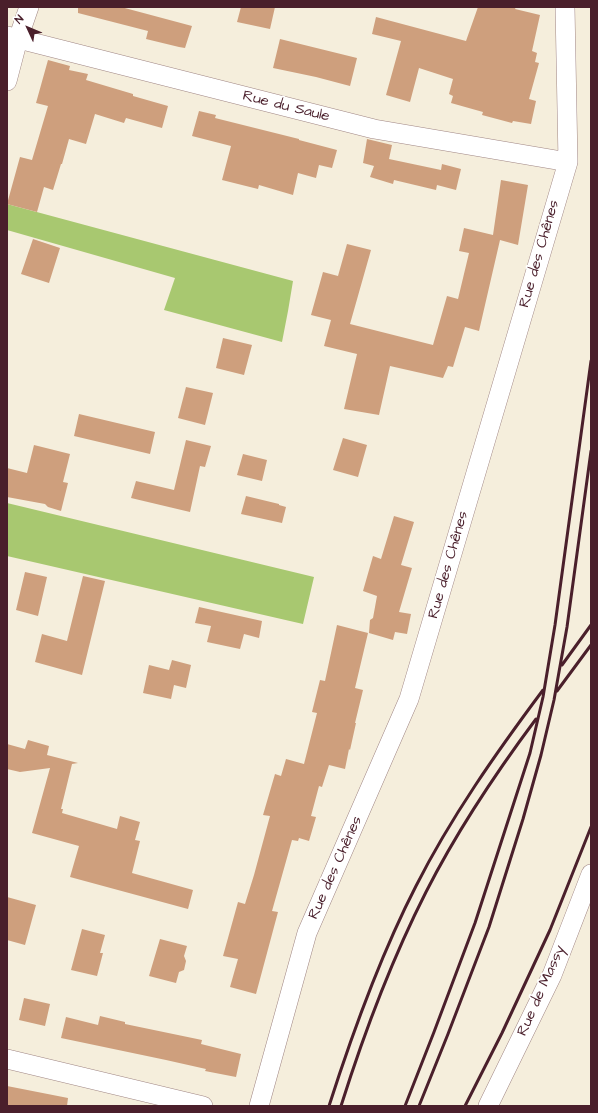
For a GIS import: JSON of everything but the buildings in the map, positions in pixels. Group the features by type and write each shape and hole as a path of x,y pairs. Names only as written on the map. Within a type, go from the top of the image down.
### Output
{"street":[{"path":"7,81 13,38 29,7"},
{"name":"Rue des Chênes","path":"259,1106 307,933 409,699 568,162 565,7"},
{"name":"Rue du Saule","path":"13,38 374,129 568,162"},
{"name":"Rue de Massy","path":"488,1106 552,975 591,874"},
{"path":"7,1059 203,1106"}],"green space":[{"path":"7,204 293,281 282,342 164,310 175,278 7,230"},
{"path":"7,503 314,577 303,624 7,556"}],"railway":[{"path":"405,1106 475,923 530,753 543,697 555,625 591,361"},
{"path":"419,1106 489,927 523,819 541,755 554,700 567,627 591,451"},
{"path":"562,665 591,625"},
{"path":"557,691 591,645"},
{"path":"329,1106 368,994 391,939 416,886 459,810 543,690"},
{"path":"341,1106 359,1051 379,998 401,944 426,892 450,847 477,803 536,719"},
{"path":"465,1106 502,1033 550,930 591,827"}]}
